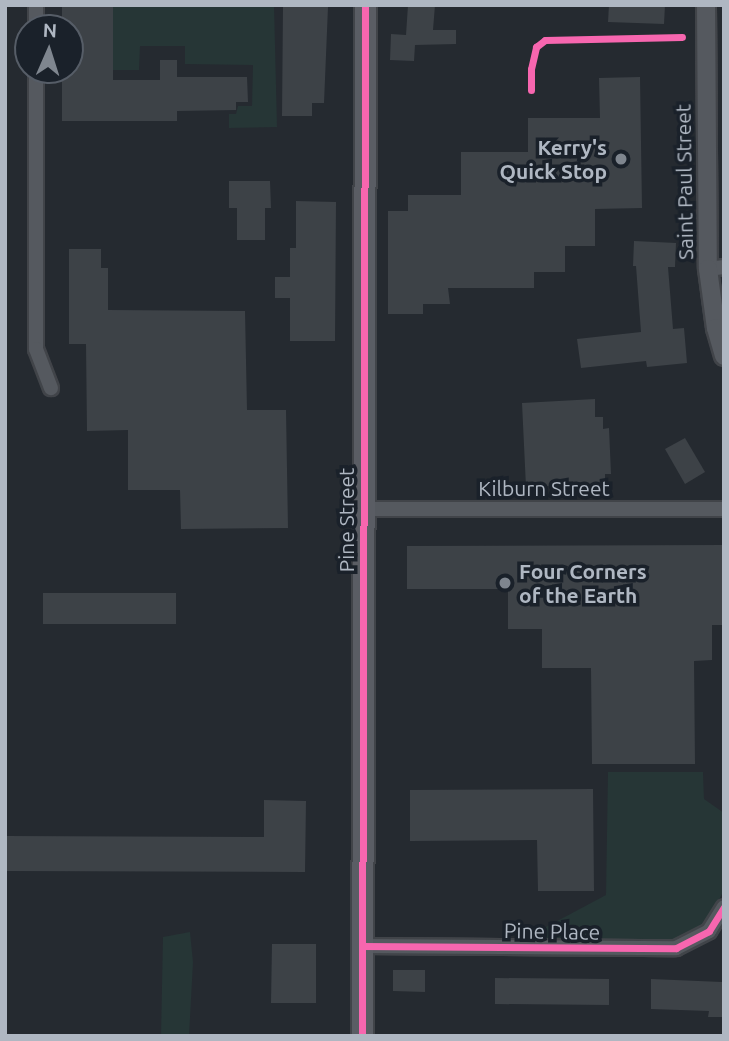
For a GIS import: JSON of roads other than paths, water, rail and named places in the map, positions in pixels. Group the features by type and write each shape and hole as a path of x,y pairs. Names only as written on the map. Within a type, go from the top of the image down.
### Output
{"main road":[{"name":"Pine Street","path":"362,1036 365,5"}],"street":[{"name":"Saint Paul Street","path":"706,5 716,328 724,356"},
{"path":"36,84 36,349 51,388"},
{"name":"Kilburn Street","path":"364,509 724,509"},
{"name":"Pine Place","path":"362,946 676,948 709,932 724,908"}],"place":[{"name":"Kerry's Quick Stop","path":"621,159"},
{"name":"Four Corners of the Earth","path":"505,583"}]}
